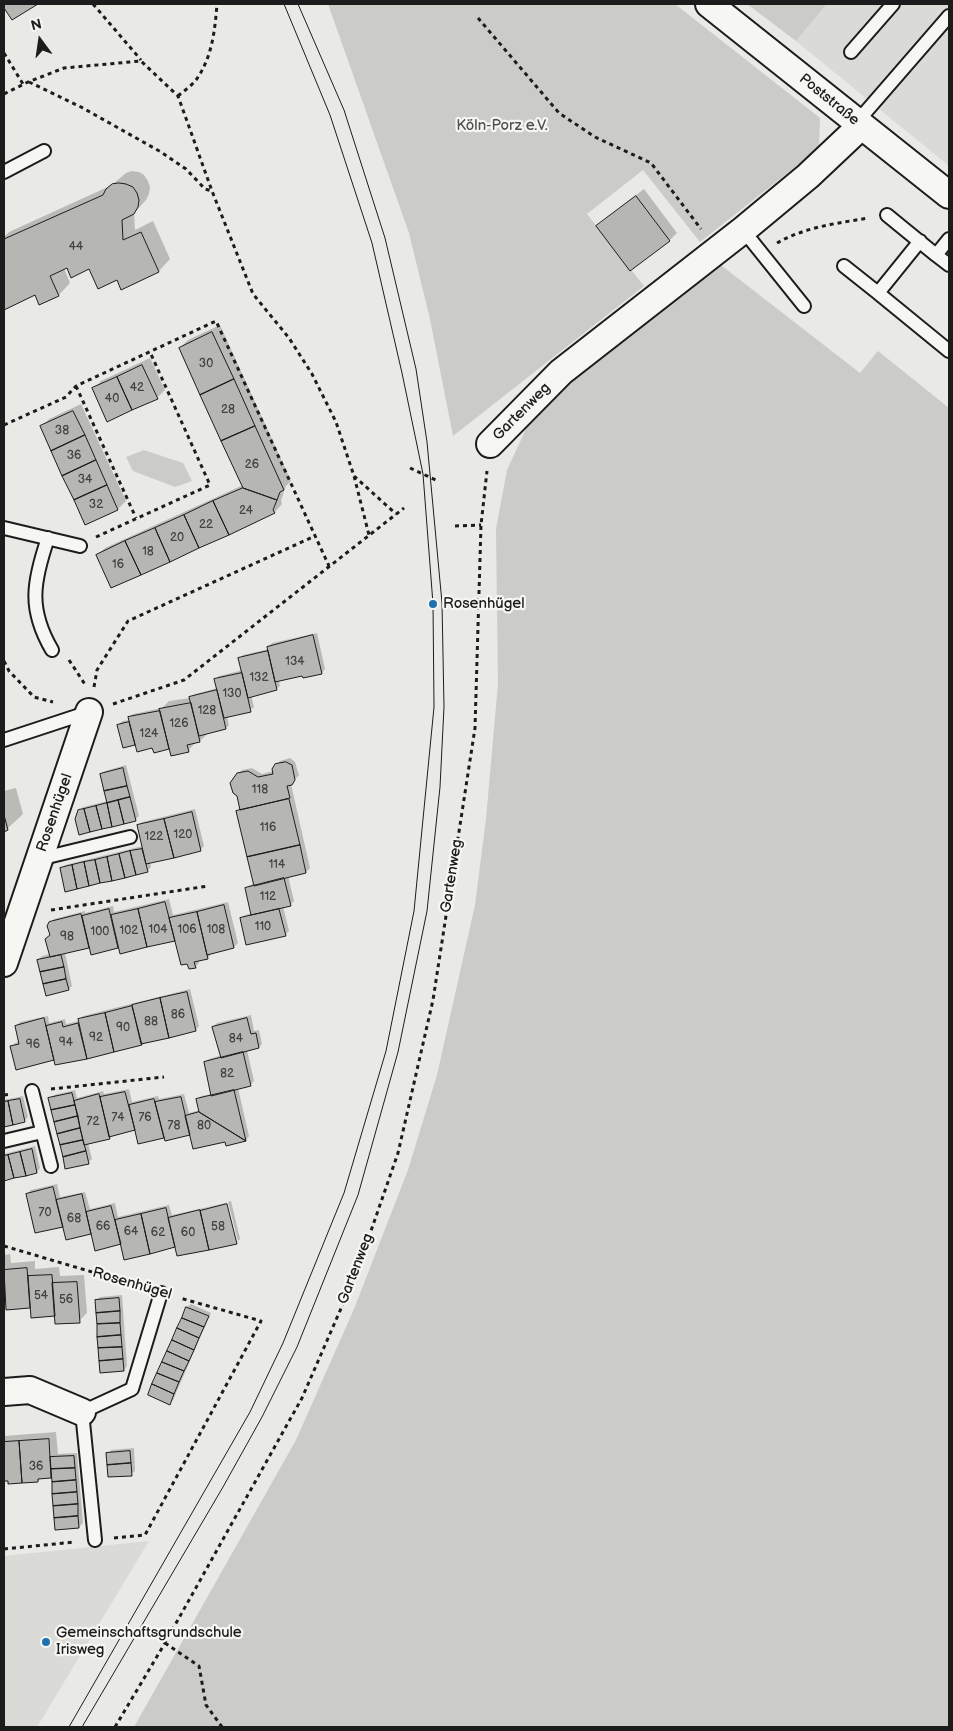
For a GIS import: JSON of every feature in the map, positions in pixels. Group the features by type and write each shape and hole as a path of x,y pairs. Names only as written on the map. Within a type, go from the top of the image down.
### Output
{"street":[{"name":"Poststraße","path":"709,4 949,195"},
{"name":"Gartenweg","path":"490,444 561,372 744,230 808,176 859,124"},
{"name":"Rosenhügel","path":"4,963 90,703"},
{"path":"4,1392 30,1390 82,1412"}],"lane":[{"path":"851,52 893,4"},
{"path":"859,124 947,24"},
{"path":"4,172 44,151"},
{"path":"887,215 949,265"},
{"path":"744,230 804,306"},
{"path":"936,255 949,239"},
{"path":"878,294 920,242"},
{"path":"844,266 949,351"},
{"path":"4,528 80,546"},
{"path":"48,538 35,586 36,612 43,634 52,650"},
{"path":"4,740 90,703"},
{"path":"39,859 130,837"},
{"path":"32,1091 51,1166"},
{"path":"4,1142 42,1132"},
{"path":"95,1540 82,1412 132,1389 161,1293"}],"path":[{"path":"93,4 141,61 178,96 212,191 253,294 289,338 312,374 336,422 354,476 369,535"},
{"path":"178,96 195,81 207,61 214,33 217,4"},
{"path":"478,18 559,113 595,137 651,164 717,250"},
{"path":"4,53 23,84"},
{"path":"4,94 23,84 64,68 141,61"},
{"path":"28,82 81,107 161,152 186,169 205,189 212,191"},
{"path":"761,252 787,237 812,228 887,215"},
{"path":"4,425 66,397 76,386 216,321 329,566"},
{"path":"80,546 136,518 210,485 150,352"},
{"path":"76,386 136,518"},
{"name":"Gartenweg","path":"115,1727 302,1398 356,1274 398,1153 432,1000 475,728 481,525 490,444"},
{"path":"410,468 438,481"},
{"path":"354,476 396,514"},
{"path":"4,661 9,671 34,697 90,703 184,680 404,508"},
{"path":"456,526 481,525"},
{"path":"90,703 97,670 128,621 315,536"},
{"path":"52,650 67,656 90,703"},
{"path":"21,914 208,886"},
{"path":"4,1095 164,1077"},
{"name":"Rosenhügel","path":"4,1246 261,1321 145,1535 95,1540"},
{"path":"4,1549 95,1540"},
{"path":"165,1642 199,1666 206,1705 222,1727"}],"shaded area":[{"path":"827,4 949,4 949,166 796,41"},
{"name":"Gemeinschaftsgrundschule Irisweg","path":"149,1541 37,1727 4,1727 4,1556"}],"green space":[{"name":"Köln-Porz e.V.","path":"328,4 675,4 820,118 819,148 700,242 643,170 587,214 644,286 453,436 430,319 409,233"},
{"path":"747,4 827,4 796,41"},
{"path":"713,259 860,373 878,351 949,408 949,1727 134,1727 296,1440 354,1309 408,1170 437,1075 475,905 486,819 498,684 496,529 507,470 532,416"},
{"path":"144,450 183,463 192,481 175,487 133,471 126,457"}],"building":[{"path":"4,4 38,4 12,20 4,8"},
{"path":"119,183 133,187 139,200 134,214 122,220 123,240 141,232 159,272 121,290 117,280 98,289 89,269 71,278 67,268 50,276 59,296 39,305 35,295 4,310 4,239 103,195 112,184"},
{"path":"636,196 670,241 630,271 596,226"},
{"path":"212,332 234,379 200,395 179,348"},
{"path":"142,365 158,399 132,410 117,377"},
{"path":"117,377 132,410 107,422 92,388"},
{"path":"234,379 255,426 221,441 200,395"},
{"path":"73,411 85,435 51,451 40,426"},
{"path":"255,426 284,490 280,492 277,500 243,488 221,441"},
{"path":"85,435 96,460 62,476 51,451"},
{"path":"96,460 107,485 74,500 62,476"},
{"path":"107,485 118,510 85,525 74,500"},
{"path":"243,488 277,500 273,510 275,513 229,535 213,501"},
{"path":"213,501 229,535 199,548 184,515"},
{"path":"184,515 199,548 170,562 155,528"},
{"path":"155,528 170,562 141,575 125,541"},
{"path":"125,541 141,575 111,588 96,555"},
{"path":"313,635 322,674 275,682 267,647"},
{"path":"268,651 277,690 248,698 238,658"},
{"path":"242,673 251,712 224,718 214,679"},
{"path":"217,690 226,729 199,736 189,697"},
{"path":"191,703 200,742 187,745 189,752 171,756 159,709"},
{"path":"160,711 169,749 154,753 152,748 137,752 128,717"},
{"path":"129,722 135,745 123,748 117,725"},
{"path":"286,762 292,765 295,780 292,785 287,786 290,798 240,810 237,796 233,793 230,783 237,773 248,771 258,777 273,774 272,769 275,764"},
{"path":"123,768 127,786 104,791 100,774"},
{"path":"127,786 130,797 107,803 104,791"},
{"path":"130,797 136,821 124,824 118,800"},
{"path":"289,799 300,845 247,857 236,811"},
{"path":"118,800 124,824 112,827 107,803"},
{"path":"107,803 112,827 102,829 96,806"},
{"path":"96,806 102,829 90,832 84,809"},
{"path":"84,809 90,832 79,835 75,819 78,810"},
{"path":"192,812 201,851 174,858 164,819"},
{"path":"4,815 8,830 4,832"},
{"path":"164,819 174,858 146,864 137,825"},
{"path":"300,845 306,873 254,886 247,857"},
{"path":"142,849 148,872 136,875 130,851"},
{"path":"130,851 136,875 125,878 119,854"},
{"path":"119,854 125,878 112,881 107,857"},
{"path":"107,857 112,881 100,883 95,860"},
{"path":"95,860 100,883 89,886 84,862"},
{"path":"84,862 89,886 77,889 72,865"},
{"path":"72,865 77,889 65,892 60,868"},
{"path":"284,878 291,906 251,915 245,888"},
{"path":"165,902 175,941 147,947 138,909"},
{"path":"224,905 234,948 207,955 197,912"},
{"path":"109,909 118,948 91,955 82,916"},
{"path":"138,909 147,947 120,954 111,915"},
{"path":"279,909 286,936 246,945 240,918"},
{"path":"197,912 208,959 194,962 196,968 189,969 187,964 181,965 169,918"},
{"path":"81,914 89,948 50,957 45,939 50,935 47,926 49,922"},
{"path":"61,955 64,967 40,972 37,960"},
{"path":"64,967 66,979 43,984 40,972"},
{"path":"66,979 69,990 46,996 43,984"},
{"path":"187,992 196,1031 169,1038 160,998"},
{"path":"160,998 169,1038 141,1044 132,1005"},
{"path":"132,1006 142,1045 114,1052 105,1013"},
{"path":"105,1013 114,1052 87,1059 78,1019"},
{"path":"44,1018 54,1060 16,1070 10,1046 19,1044 15,1026"},
{"path":"247,1018 251,1034 256,1033 259,1048 221,1058 212,1027"},
{"path":"62,1022 63,1027 78,1023 87,1059 55,1065 46,1026"},
{"path":"243,1052 251,1086 211,1096 204,1062"},
{"path":"234,1090 246,1141 199,1112 196,1099"},
{"path":"125,1092 135,1130 109,1137 100,1097"},
{"path":"72,1093 75,1105 51,1110 48,1098"},
{"path":"99,1094 110,1139 84,1145 74,1101"},
{"path":"181,1097 190,1135 165,1141 155,1102"},
{"path":"20,1099 25,1122 13,1125 8,1101"},
{"path":"154,1099 164,1138 138,1144 129,1105"},
{"path":"8,1101 13,1125 4,1127 4,1102"},
{"path":"75,1105 78,1116 54,1122 51,1110"},
{"path":"199,1112 246,1141 226,1146 225,1142 193,1149 185,1116"},
{"path":"78,1116 80,1128 57,1134 54,1122"},
{"path":"80,1128 83,1140 60,1145 57,1134"},
{"path":"83,1140 86,1151 63,1157 60,1145"},
{"path":"32,1149 37,1173 26,1176 20,1152"},
{"path":"86,1151 89,1164 65,1169 63,1157"},
{"path":"20,1152 26,1176 14,1178 8,1155"},
{"path":"8,1155 14,1178 4,1181 4,1156"},
{"path":"53,1187 63,1227 35,1233 26,1194"},
{"path":"82,1194 91,1234 66,1240 56,1200"},
{"path":"227,1204 237,1244 209,1250 200,1211"},
{"path":"111,1206 121,1244 95,1251 86,1212"},
{"path":"166,1208 175,1247 150,1254 141,1214"},
{"path":"200,1210 209,1250 177,1256 168,1218"},
{"path":"141,1214 150,1254 124,1260 115,1220"},
{"path":"27,1268 30,1308 6,1310 4,1270"},
{"path":"52,1275 55,1316 31,1318 28,1276"},
{"path":"77,1282 80,1323 55,1324 52,1283"},
{"path":"119,1298 120,1311 96,1313 95,1300"},
{"path":"186,1307 209,1316 204,1327 182,1318"},
{"path":"120,1311 120,1323 97,1324 96,1313"},
{"path":"182,1318 204,1327 199,1338 177,1328"},
{"path":"120,1323 121,1335 97,1337 97,1324"},
{"path":"177,1328 199,1338 194,1350 172,1340"},
{"path":"121,1335 122,1347 98,1348 97,1337"},
{"path":"172,1340 194,1350 189,1361 167,1351"},
{"path":"122,1347 123,1359 99,1361 98,1348"},
{"path":"167,1351 189,1361 184,1371 162,1362"},
{"path":"123,1359 124,1371 100,1373 99,1361"},
{"path":"162,1362 184,1371 179,1382 157,1373"},
{"path":"157,1373 179,1382 174,1394 152,1384"},
{"path":"152,1384 174,1394 170,1405 148,1395"},
{"path":"49,1439 51,1478 38,1479 38,1482 22,1483 19,1441"},
{"path":"19,1441 22,1483 8,1484 8,1481 4,1481 4,1442"},
{"path":"130,1451 131,1463 107,1465 106,1453"},
{"path":"74,1456 75,1468 51,1469 50,1457"},
{"path":"131,1463 132,1476 108,1477 107,1465"},
{"path":"75,1468 76,1480 52,1482 51,1469"},
{"path":"76,1480 77,1492 52,1494 52,1482"},
{"path":"77,1492 78,1504 53,1506 52,1494"},
{"path":"78,1504 78,1516 54,1518 53,1506"},
{"path":"78,1516 79,1528 55,1530 54,1518"}],"tram line":[{"path":"69,1727 250,1412 283,1343 344,1193 386,1051 414,911 434,707 433,604 423,474 372,243 330,115 284,4"},
{"path":"82,1727 223,1487 262,1417 297,1347 358,1195 398,1052 427,911 440,787 444,707 442,603 427,442 416,369 385,238 344,110 298,4"}],"place":[{"name":"Rosenhügel","path":"433,604"},
{"name":"Gemeinschaftsgrundschule Irisweg","path":"46,1642"}]}
